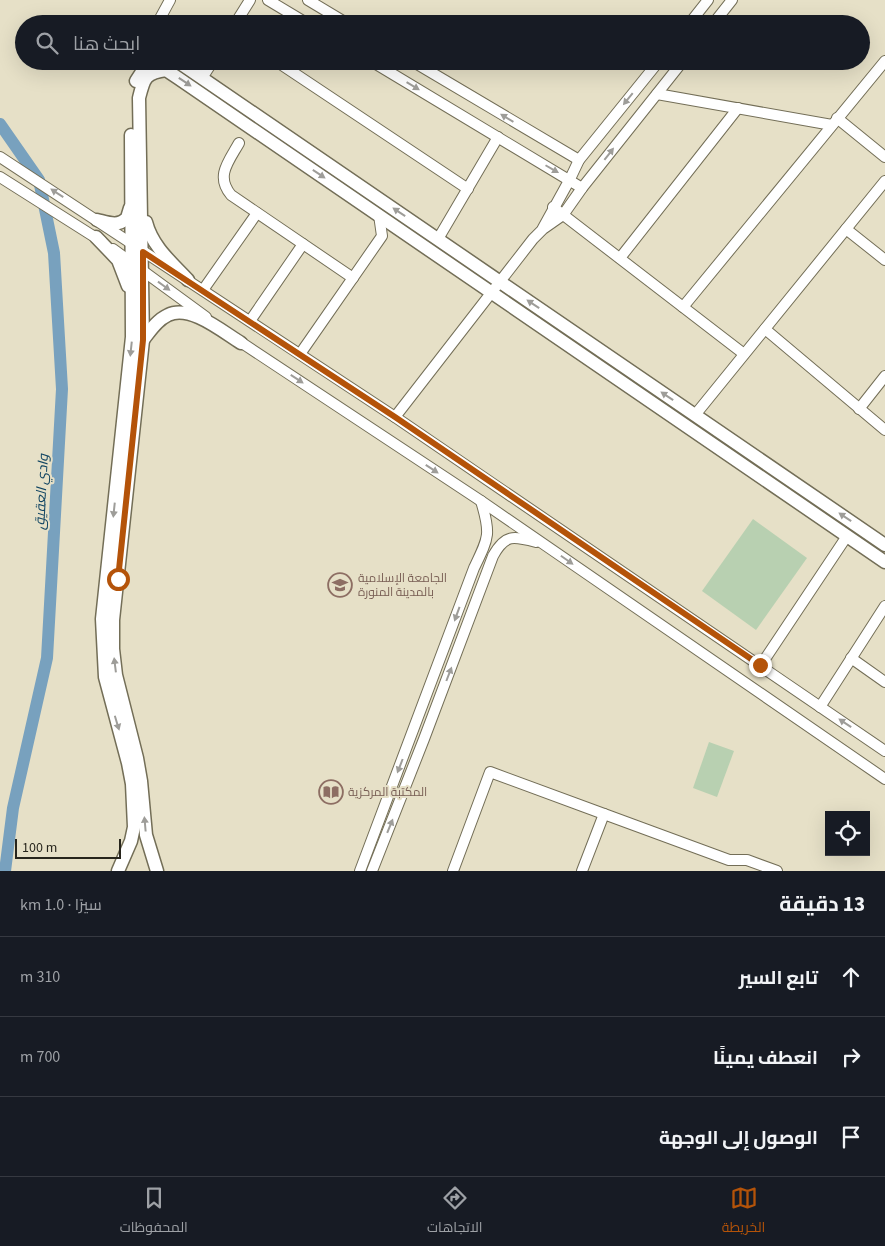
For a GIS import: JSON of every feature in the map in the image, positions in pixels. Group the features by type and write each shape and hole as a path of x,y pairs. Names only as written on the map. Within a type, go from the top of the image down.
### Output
{"main road":[{"path":"143,70 138,76 134,86 132,98 136,200 143,252 143,340 113,620 113,650 116,674 137,758 146,835 157,871"},
{"path":"118,871 131,841 134,827 132,784 105,677 102,619 132,337 131,245 136,200 139,98 144,81 153,72 166,70 885,562"},
{"path":"190,70 885,544"},
{"path":"97,220 114,224 124,222 136,200"},
{"path":"136,200 152,238 163,254 188,280"},
{"path":"96,237 118,260 124,272 129,287 133,314"},
{"path":"143,340 154,325 168,314 186,312 196,315 241,343"}],"street":[{"path":"162,15 170,0"},
{"path":"241,15 250,0"},
{"path":"308,0 333,15"},
{"path":"696,15 708,0"},
{"path":"720,15 732,0"},
{"path":"273,1 294,15"},
{"path":"683,307 885,60"},
{"path":"202,78 207,70"},
{"path":"290,70 468,189"},
{"path":"386,70 582,188"},
{"path":"427,70 579,160"},
{"path":"543,229 579,160 652,70"},
{"path":"395,417 532,239 562,216 676,70"},
{"path":"657,94 835,122 885,157"},
{"path":"620,258 738,108"},
{"path":"438,239 498,137"},
{"path":"239,144 224,172 223,181 231,196 353,278"},
{"path":"0,157 395,417 885,750"},
{"path":"0,177 96,237 241,343 481,501 885,779"},
{"path":"695,415 885,181"},
{"path":"553,207 562,216 620,258 744,354"},
{"path":"203,290 258,214"},
{"path":"300,354 382,236 379,215"},
{"path":"846,229 885,260"},
{"path":"250,321 303,244"},
{"path":"765,329 885,430"},
{"path":"859,408 885,376"},
{"path":"360,871 474,568 482,552 488,533 488,524 481,501"},
{"path":"760,665 847,536"},
{"path":"372,871 486,574 499,545 510,538 522,538 543,544"},
{"path":"474,568 486,574"},
{"path":"820,707 885,606"},
{"path":"851,658 885,682"},
{"path":"453,871 490,772 729,860 747,860 777,871"},
{"path":"582,871 604,814"},
{"path":"725,871 729,860"}],"green space":[{"path":"753,519 807,558 756,630 702,591"},
{"path":"709,742 734,751 717,797 693,788"}],"waterway":[{"name":"وادي العقيق","path":"0,124 39,180 54,253 62,389 47,658 13,808 5,871"}],"place":[{"name":"الجامعة الإسلامية بالمدينة المنورة","path":"340,585"},
{"name":"المكتبة المركزية","path":"331,792"}],"route":[{"path":"118,579 143,340 143,252 395,417 760,665"}]}
